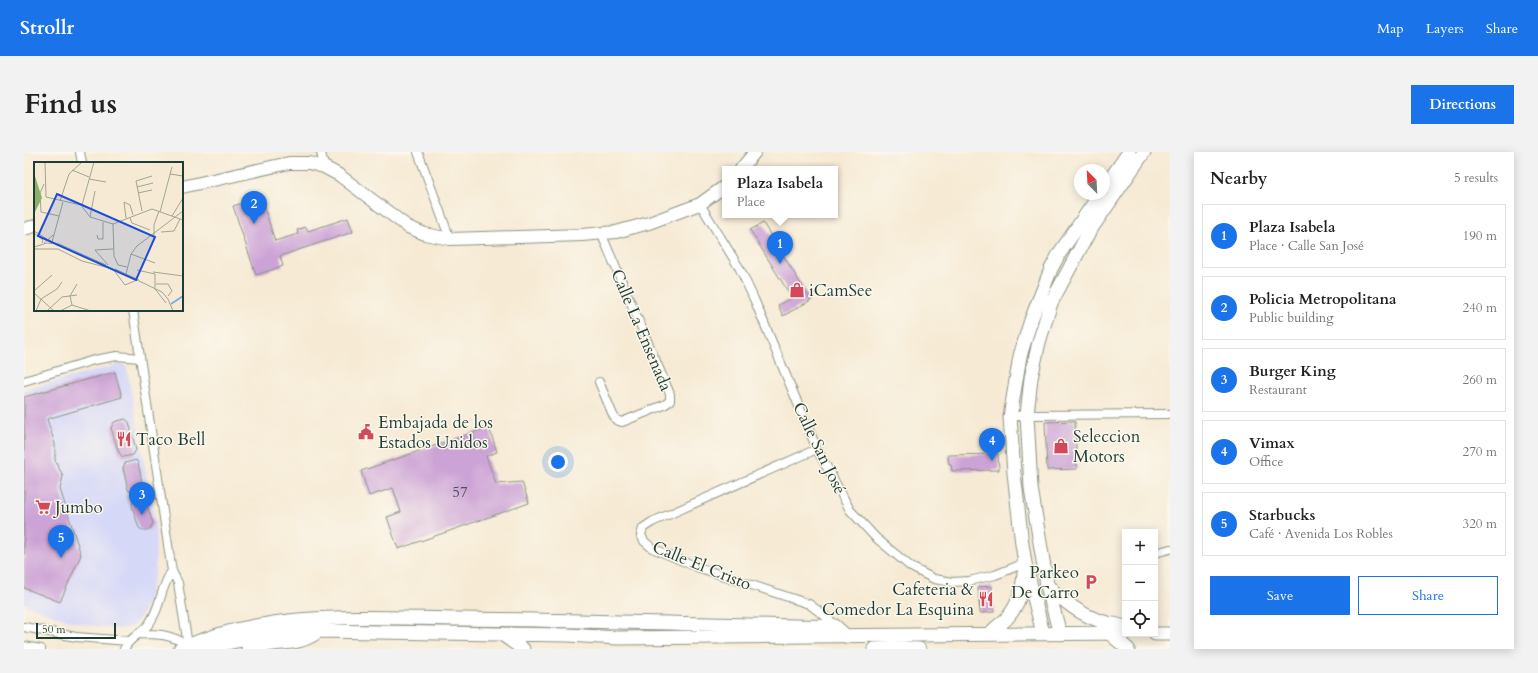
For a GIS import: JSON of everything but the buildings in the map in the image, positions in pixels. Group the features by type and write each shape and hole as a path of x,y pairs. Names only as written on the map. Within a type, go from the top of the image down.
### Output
{"main road":[{"path":"743,166 755,152"},
{"path":"1110,179 1129,152"},
{"path":"1060,634 1047,585 1031,488 1027,416 1033,371 1039,342 1051,303 1089,232 1144,152"},
{"path":"183,187 289,163 309,163 339,175 408,227 424,234 450,239 582,235 616,232 650,223 700,204 722,188"},
{"path":"1043,633 1025,563 1014,473 1010,417 1020,356 1031,320 1050,269 1096,200"},
{"path":"24,229 34,226"},
{"path":"990,634 1013,611 1023,588 1025,563"},
{"path":"1047,585 1059,597 1082,613 1099,621 1122,626"},
{"path":"184,647 200,640 238,628 268,622 313,618 835,626 847,637"},
{"path":"248,649 271,644 298,642 319,631"},
{"path":"203,649 261,636 291,632 319,631 568,635 617,638 847,637 1122,633"},
{"path":"1109,633 1128,649"},
{"path":"1158,634 1170,634"},
{"path":"503,635 523,649"},
{"path":"874,649 919,649"}],"street":[{"path":"80,152 82,162"},
{"path":"321,152 324,168"},
{"path":"418,152 450,239"},
{"name":"Calle San José","path":"700,204 740,269 817,449 850,510 875,537 911,567 934,579 953,582 969,581 995,575 1025,563"},
{"name":"Calle La Ensenada","path":"599,382 613,415 616,420 622,422 664,405 670,401 670,394 601,233"},
{"path":"133,311 172,572 178,582 184,647"},
{"path":"24,381 94,360 117,356 140,358"},
{"path":"1010,417 1170,414"},
{"name":"Calle El Cristo","path":"817,449 652,522 643,528 641,535 644,541 652,548 690,564 809,604 829,619 835,626"},
{"path":"1158,551 1170,549"},
{"path":"124,649 129,641 148,626 156,613 162,598 166,580 172,572"},
{"path":"24,627 76,637 129,641"},
{"path":"138,634 165,634 176,638 184,647"},
{"path":"24,646 41,649"}],"shaded area":[{"path":"122,364 127,368 155,524 156,546 155,572 148,602 134,626 121,629 86,625 24,604 24,390"}],"place":[{"name":"Policia Metropolitana","path":"254,224"},
{"name":"Plaza Isabela","path":"780,264"},
{"name":"iCamSee","path":"797,290"},
{"name":"Embajada de los Estados Unidos","path":"366,432"},
{"name":"Taco Bell","path":"124,439"},
{"name":"Seleccion Motors","path":"1061,446"},
{"name":"Vimax","path":"992,461"},
{"name":"Jumbo","path":"43,507"},
{"name":"Burger King","path":"142,515"},
{"name":"Starbucks","path":"61,558"},
{"name":"Parkeo De Carro","path":"1091,582"},
{"name":"Cafeteria & Comedor La Esquina","path":"986,599"}]}
